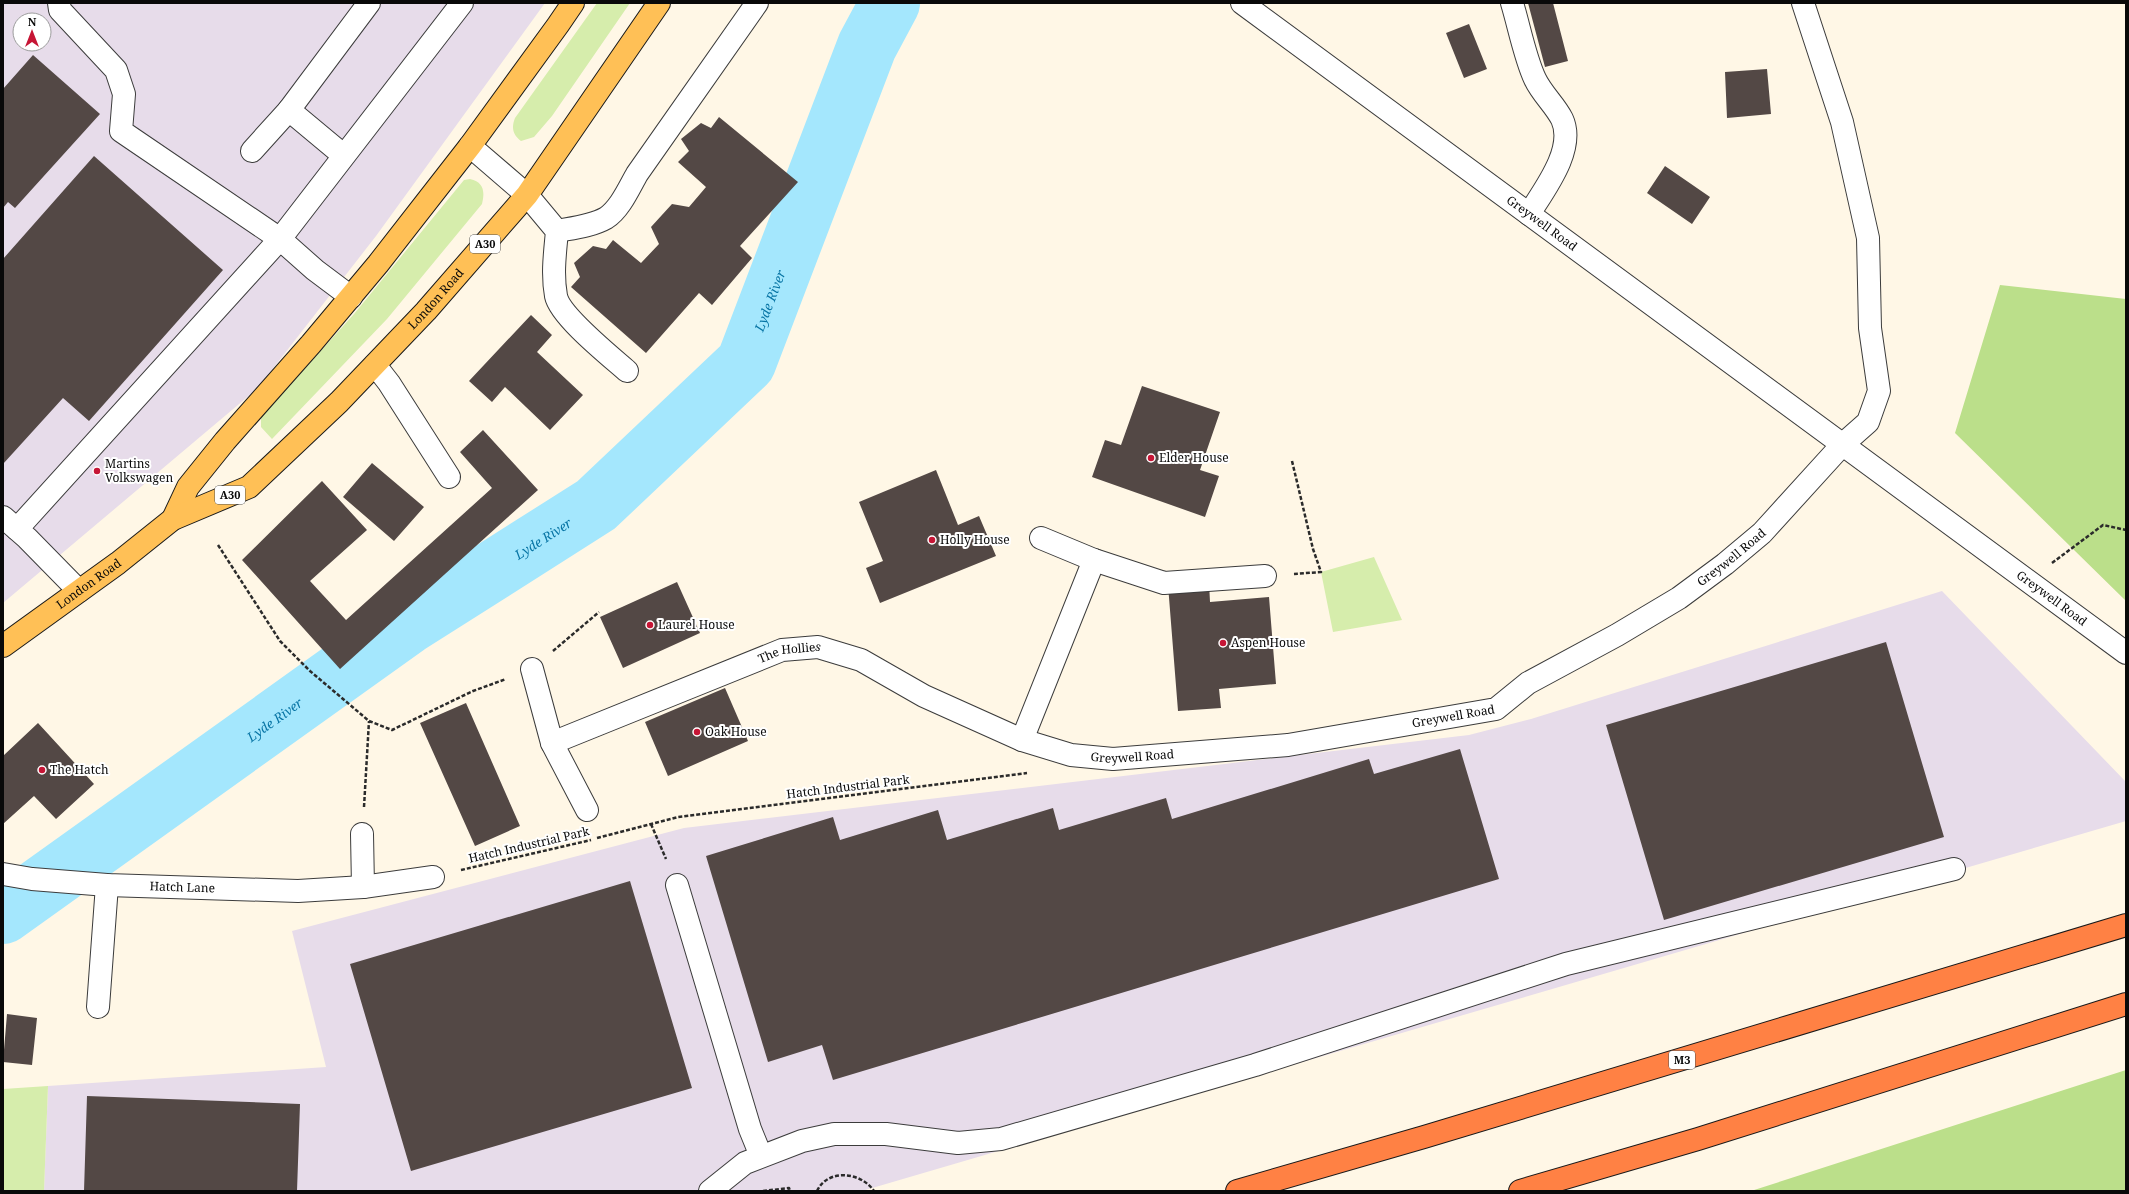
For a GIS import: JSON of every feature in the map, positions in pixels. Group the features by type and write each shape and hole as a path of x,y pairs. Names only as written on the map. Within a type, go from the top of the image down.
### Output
{"highway":[{"name":"M3","path":"1237,1191 1424,1138 2126,925"},
{"path":"1520,1191 1698,1139 2126,1004"}],"main road":[{"name":"London Road","path":"173,519 188,487 351,297 470,146 554,32 573,3"},
{"name":"London Road","path":"3,646 136,549 173,519 248,487 309,431 426,310 527,195 659,3"}],"street":[{"path":"59,3 60,10 116,70 124,94 121,131 280,239 315,270 351,297"},
{"path":"252,151 289,110 369,3"},
{"path":"79,591 10,523 280,239 343,155 462,3"},
{"path":"557,231 589,224 607,218 620,202 637,174 757,3"},
{"name":"Greywell Road","path":"1242,3 2126,653"},
{"path":"1512,3 1534,78 1545,97 1562,120 1565,140 1559,166 1529,214"},
{"path":"1803,3 1842,122 1868,238 1870,328 1879,391 1868,422 1842,445"},
{"path":"289,110 343,155"},
{"path":"470,146 527,195 557,231 553,270 556,297 558,302 563,312 627,371"},
{"path":"375,364 389,383 449,477"},
{"name":"Greywell Road","path":"1071,755 1113,759 1288,745 1496,709 1528,683 1617,635 1678,598 1725,564 1762,533 1842,445"},
{"path":"1041,538 1094,560 1164,583 1265,576"},
{"path":"1022,740 1094,560"},
{"name":"The Hollies","path":"552,743 782,650 818,647 861,660 924,696 1022,740 1071,755"},
{"path":"532,669 552,743 587,810"},
{"path":"362,834 363,887"},
{"path":"710,1191 745,1162 802,1141 834,1134 886,1134 958,1143 1001,1139 1255,1064 1566,964 1954,868"},
{"name":"Hatch Lane","path":"3,874 32,879 107,885 298,891 363,887 433,877"},
{"path":"98,1007 107,885"},
{"path":"677,885 750,1129 761,1156"}],"path":[{"path":"1265,576 1322,572 1313,549 1292,461"},
{"path":"2030,581 2103,526 2126,530"},
{"path":"218,545 280,641 310,671 369,722 392,730 473,691 532,669 599,612"},
{"path":"362,834 369,722"},
{"name":"Hatch Industrial Park","path":"433,877 678,817 1032,772"},
{"path":"651,824 677,885"},
{"path":"817,1191 820,1184 834,1175 850,1175 859,1179 874,1191"},
{"path":"764,1191 789,1188 790,1191"}],"shaded area":[{"path":"3,3 545,3 376,236 257,389 3,603"},
{"path":"1942,591 2126,782 2126,821 862,1191 44,1191 48,1086 326,1067 292,931 684,828 1469,735 1531,719"}],"green space":[{"path":"597,3 630,3 552,116 534,137 521,141 516,136 514,131 513,125 515,118"},
{"path":"464,180 475,180 481,185 483,192 482,204 387,319 272,439 261,427 261,417 354,314"},
{"path":"2000,285 2126,299 2126,601 1955,433"},
{"path":"1374,557 1402,620 1333,632 1321,572"},
{"path":"2126,1070 2126,1191 1751,1191"},
{"path":"48,1086 44,1191 3,1191 3,1089"}],"building":[{"path":"1528,3 1553,3 1568,61 1545,67"},
{"path":"1469,24 1487,69 1464,78 1446,33"},
{"path":"33,55 100,114 15,208 8,202 3,208 3,89"},
{"path":"1767,69 1771,114 1727,118 1725,72"},
{"path":"719,117 798,182 740,246 752,258 712,305 699,293 646,353 571,287 580,277 574,263 593,246 606,249 613,240 641,263 659,244 651,227 672,204 689,207 706,187 678,162 689,151 681,139 701,123 711,128"},
{"path":"94,156 223,270 89,421 63,398 3,464 3,259"},
{"path":"1665,166 1710,197 1692,224 1647,193"},
{"path":"531,315 552,335 537,352 583,395 550,430 505,387 492,402 469,381"},
{"name":"Elder House","path":"1142,386 1220,412 1200,470 1219,476 1205,517 1092,477 1105,440 1121,445"},
{"path":"483,430 538,490 340,669 242,560 322,481 367,530 310,581 346,620 492,488 460,452"},
{"path":"372,463 424,507 394,541 343,497"},
{"name":"Holly House","path":"936,470 958,525 979,516 996,556 880,603 866,568 883,561 859,502"},
{"name":"Laurel House","path":"677,582 700,633 623,668 600,617"},
{"name":"Aspen House","path":"1209,582 1210,602 1269,597 1276,684 1219,689 1221,708 1178,711 1168,585"},
{"path":"1886,642 1944,837 1664,920 1606,725"},
{"name":"Oak House","path":"725,688 748,741 668,776 645,722"},
{"path":"466,703 520,826 475,846 420,723"},
{"name":"The Hatch","path":"38,723 94,784 56,819 34,796 3,824 3,756"},
{"path":"1460,749 1499,879 833,1080 822,1045 768,1062 706,856 833,817 840,840 938,810 947,840 1053,808 1059,830 1166,798 1172,819 1369,759 1374,774"},
{"path":"630,881 692,1088 411,1171 350,964"},
{"path":"7,1014 37,1018 32,1065 3,1062"},
{"path":"87,1096 300,1104 297,1191 84,1191"}],"waterway":[{"name":"Lyde River","path":"3,914 407,625 596,505 746,363 867,46 890,3"}],"place":[{"name":"Elder House","path":"1151,458"},
{"name":"Martins Volkswagen","path":"97,471"},
{"name":"Holly House","path":"932,540"},
{"name":"Laurel House","path":"650,625"},
{"name":"Aspen House","path":"1223,643"},
{"name":"Oak House","path":"697,732"},
{"name":"The Hatch","path":"42,770"}]}
